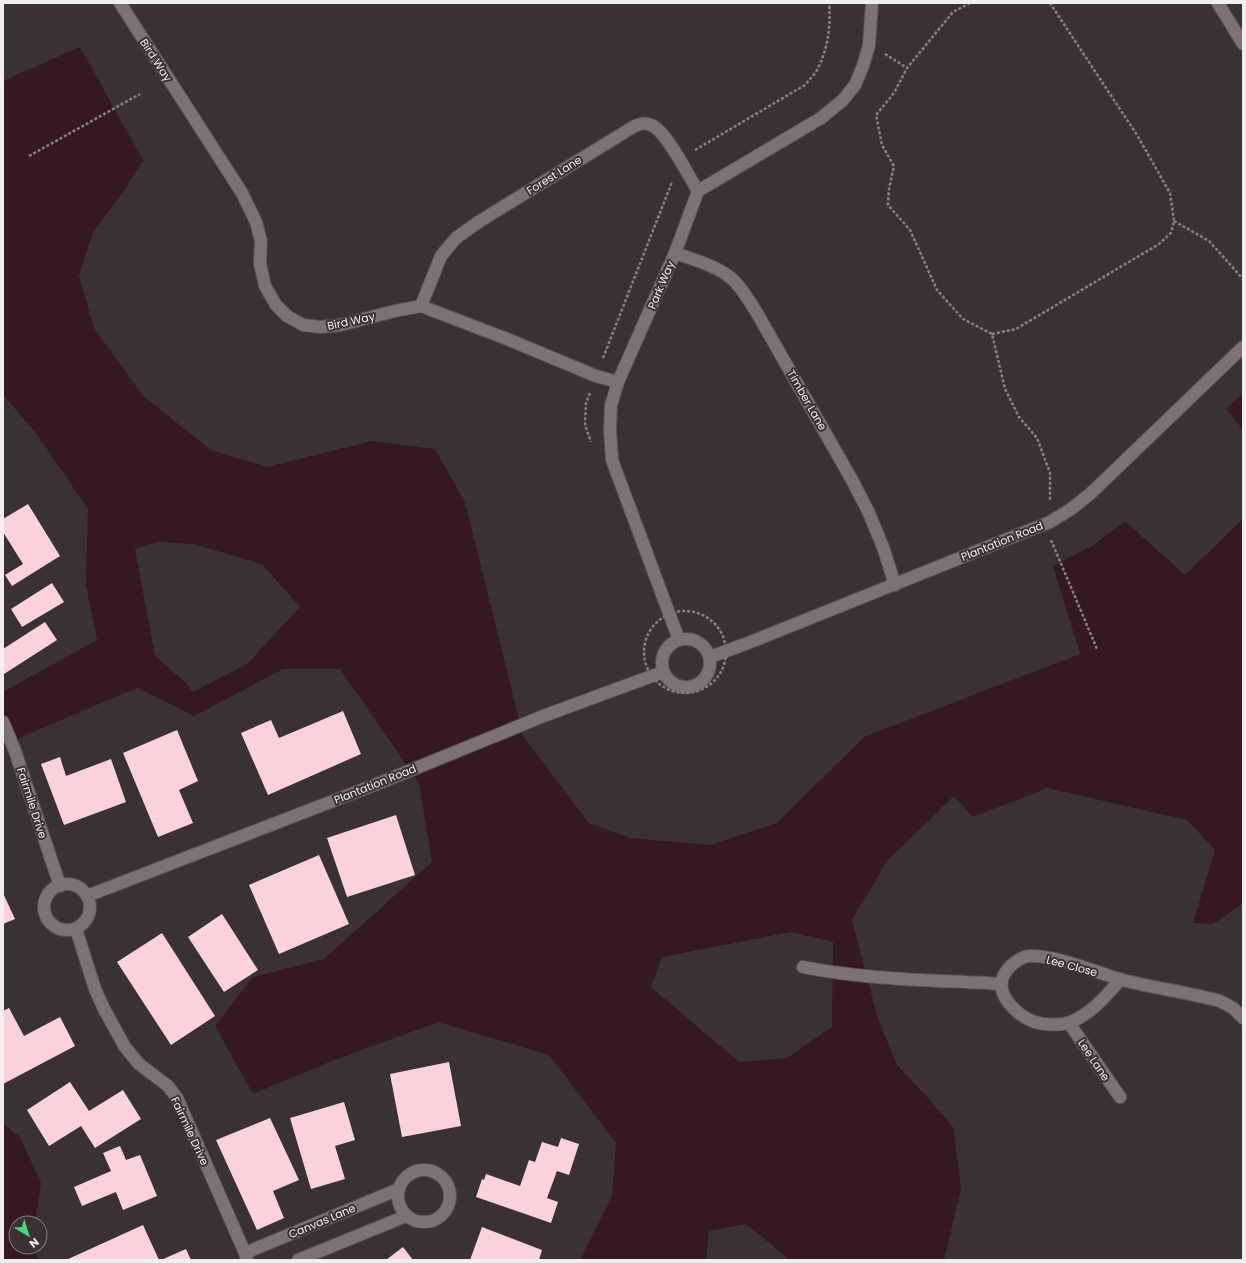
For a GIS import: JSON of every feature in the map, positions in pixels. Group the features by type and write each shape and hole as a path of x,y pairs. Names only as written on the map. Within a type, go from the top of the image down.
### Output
{"street":[{"name":"Bird Way","path":"120,3 242,193 256,222 261,241 260,264 265,286 276,305 287,316 303,325 321,327 340,325 421,306"},
{"path":"698,192 821,118 843,100 855,85 863,66 869,45 872,3"},
{"path":"1218,3 1243,44"},
{"name":"Forest Lane","path":"421,306 440,256 456,238 480,221 638,125 643,123 653,125 661,133 667,140 698,192"},
{"name":"Park Way","path":"679,640 612,460 610,430 611,405 618,382 675,253 698,192"},
{"name":"Timber Lane","path":"675,253 714,267 732,279 757,313 852,480 868,511 883,547 895,585"},
{"path":"421,306 507,339 596,376 618,382"},
{"name":"Plantation Road","path":"710,657 895,585 1050,522 1071,510 1090,494 1243,347"},
{"path":"689,638 698,641 706,648 710,657 711,666 708,675 702,682 694,686 684,687 675,685 668,680 663,672 662,659 668,647 679,640 689,638"},
{"name":"Plantation Road","path":"87,896 377,784 546,715 663,672"},
{"name":"Fairmile Drive","path":"3,722 15,751 60,886"},
{"path":"67,884 75,886 82,890 90,903 90,911 87,919 83,925 76,929 68,931 60,929 47,919 44,908 45,900 49,893 60,886 67,884"},
{"name":"Fairmile Drive","path":"76,929 95,990 104,1009 125,1047 139,1064 168,1086 177,1098 246,1256"},
{"name":"Lee Close","path":"1001,984 1003,976 1008,968 1016,962 1030,956 1053,959 1121,979 1220,1000 1233,1008 1243,1018"},
{"path":"803,967 829,972 876,977 1001,984 1003,995 1022,1015 1033,1021 1045,1024 1069,1023 1086,1015 1121,979"},
{"name":"Lee Lane","path":"1069,1023 1120,1097"},
{"path":"418,1170 427,1170 436,1173 443,1178 448,1186 450,1194 449,1204 445,1212 440,1217 432,1221 422,1223 406,1216 400,1208 398,1198 399,1188 403,1180 418,1170"},
{"name":"Canvas Lane","path":"246,1256 399,1188"},
{"path":"298,1260 406,1216"}],"path":[{"path":"970,3 953,12 906,68 894,93 876,115 882,145 894,166 889,189 888,205 910,230 938,290 963,319 992,334 1016,328 1159,244 1171,233 1174,221 1170,193 1152,161 1137,135 1086,60 1050,3"},
{"path":"869,45 906,68"},
{"path":"29,156 140,94"},
{"path":"1174,221 1209,241 1243,279"},
{"path":"992,334 1005,389 1019,418 1037,438 1050,472 1050,522"},
{"path":"1050,537 1096,648"}],"shaded area":[{"path":"80,47 143,160 126,188 93,232 79,276 94,328 143,396 211,450 267,467 372,441 435,449 465,502 523,736 589,823 630,838 710,845 777,823 864,737 1080,654 1053,566 1094,545 1125,521 1185,575 1243,519 1243,903 1213,924 1193,923 1215,850 1187,820 1047,788 973,817 954,796 888,860 852,920 878,1019 897,1065 953,1127 961,1189 944,1260 790,1260 746,1224 709,1231 706,1260 580,1260 612,1196 616,1143 549,1055 438,1022 327,1063 253,1094 215,1026 253,977 324,959 432,862 419,783 340,669 283,669 194,716 137,688 3,746 3,692 97,640 86,586 88,509 36,433 3,395 3,81","holes":["157,542 193,544 262,564 300,607 247,664 193,692 186,683 155,656 135,549","791,932 833,942 832,1027 787,1058 739,1062 651,987 662,957"]},
{"path":"1243,393 1243,430 1226,409"},
{"path":"3,1124 20,1137 41,1183 36,1215 8,1215 8,1255 37,1255 39,1260 3,1260"}],"building":[{"path":"28,504 60,556 12,586 5,575 23,564 3,532 3,519"},
{"path":"52,583 64,602 22,627 11,609"},
{"path":"45,622 57,640 4,674 3,649"},
{"path":"343,711 361,754 268,795 241,733 271,720 279,738"},
{"path":"177,730 198,781 179,790 193,823 158,837 123,753"},
{"path":"60,757 66,776 111,759 126,802 64,825 41,764"},
{"path":"396,815 415,875 347,897 327,838"},
{"path":"319,855 349,924 279,954 249,885"},
{"path":"3,893 15,919 3,924"},
{"path":"222,914 258,970 224,992 188,937"},
{"path":"162,933 215,1016 171,1045 117,962"},
{"path":"9,1008 24,1036 60,1017 75,1046 3,1084 3,1011"},
{"path":"449,1062 461,1126 402,1137 390,1074"},
{"path":"70,1082 89,1111 123,1090 141,1119 95,1148 81,1126 49,1146 27,1110"},
{"path":"344,1102 355,1140 335,1146 345,1179 311,1189 290,1118"},
{"path":"270,1118 299,1180 273,1191 284,1218 257,1230 216,1140"},
{"path":"561,1138 579,1144 569,1175 557,1171 547,1198 558,1202 551,1223 476,1197 482,1179 484,1180 486,1174 520,1186 529,1160 535,1162 542,1142 558,1147"},
{"path":"120,1146 126,1160 140,1155 157,1196 123,1210 116,1192 82,1206 74,1187 111,1171 103,1153"},
{"path":"143,1225 159,1260 66,1260"},
{"path":"482,1227 542,1250 539,1260 470,1260"},
{"path":"403,1247 413,1260 386,1260"},
{"path":"186,1249 191,1260 161,1260"}]}
